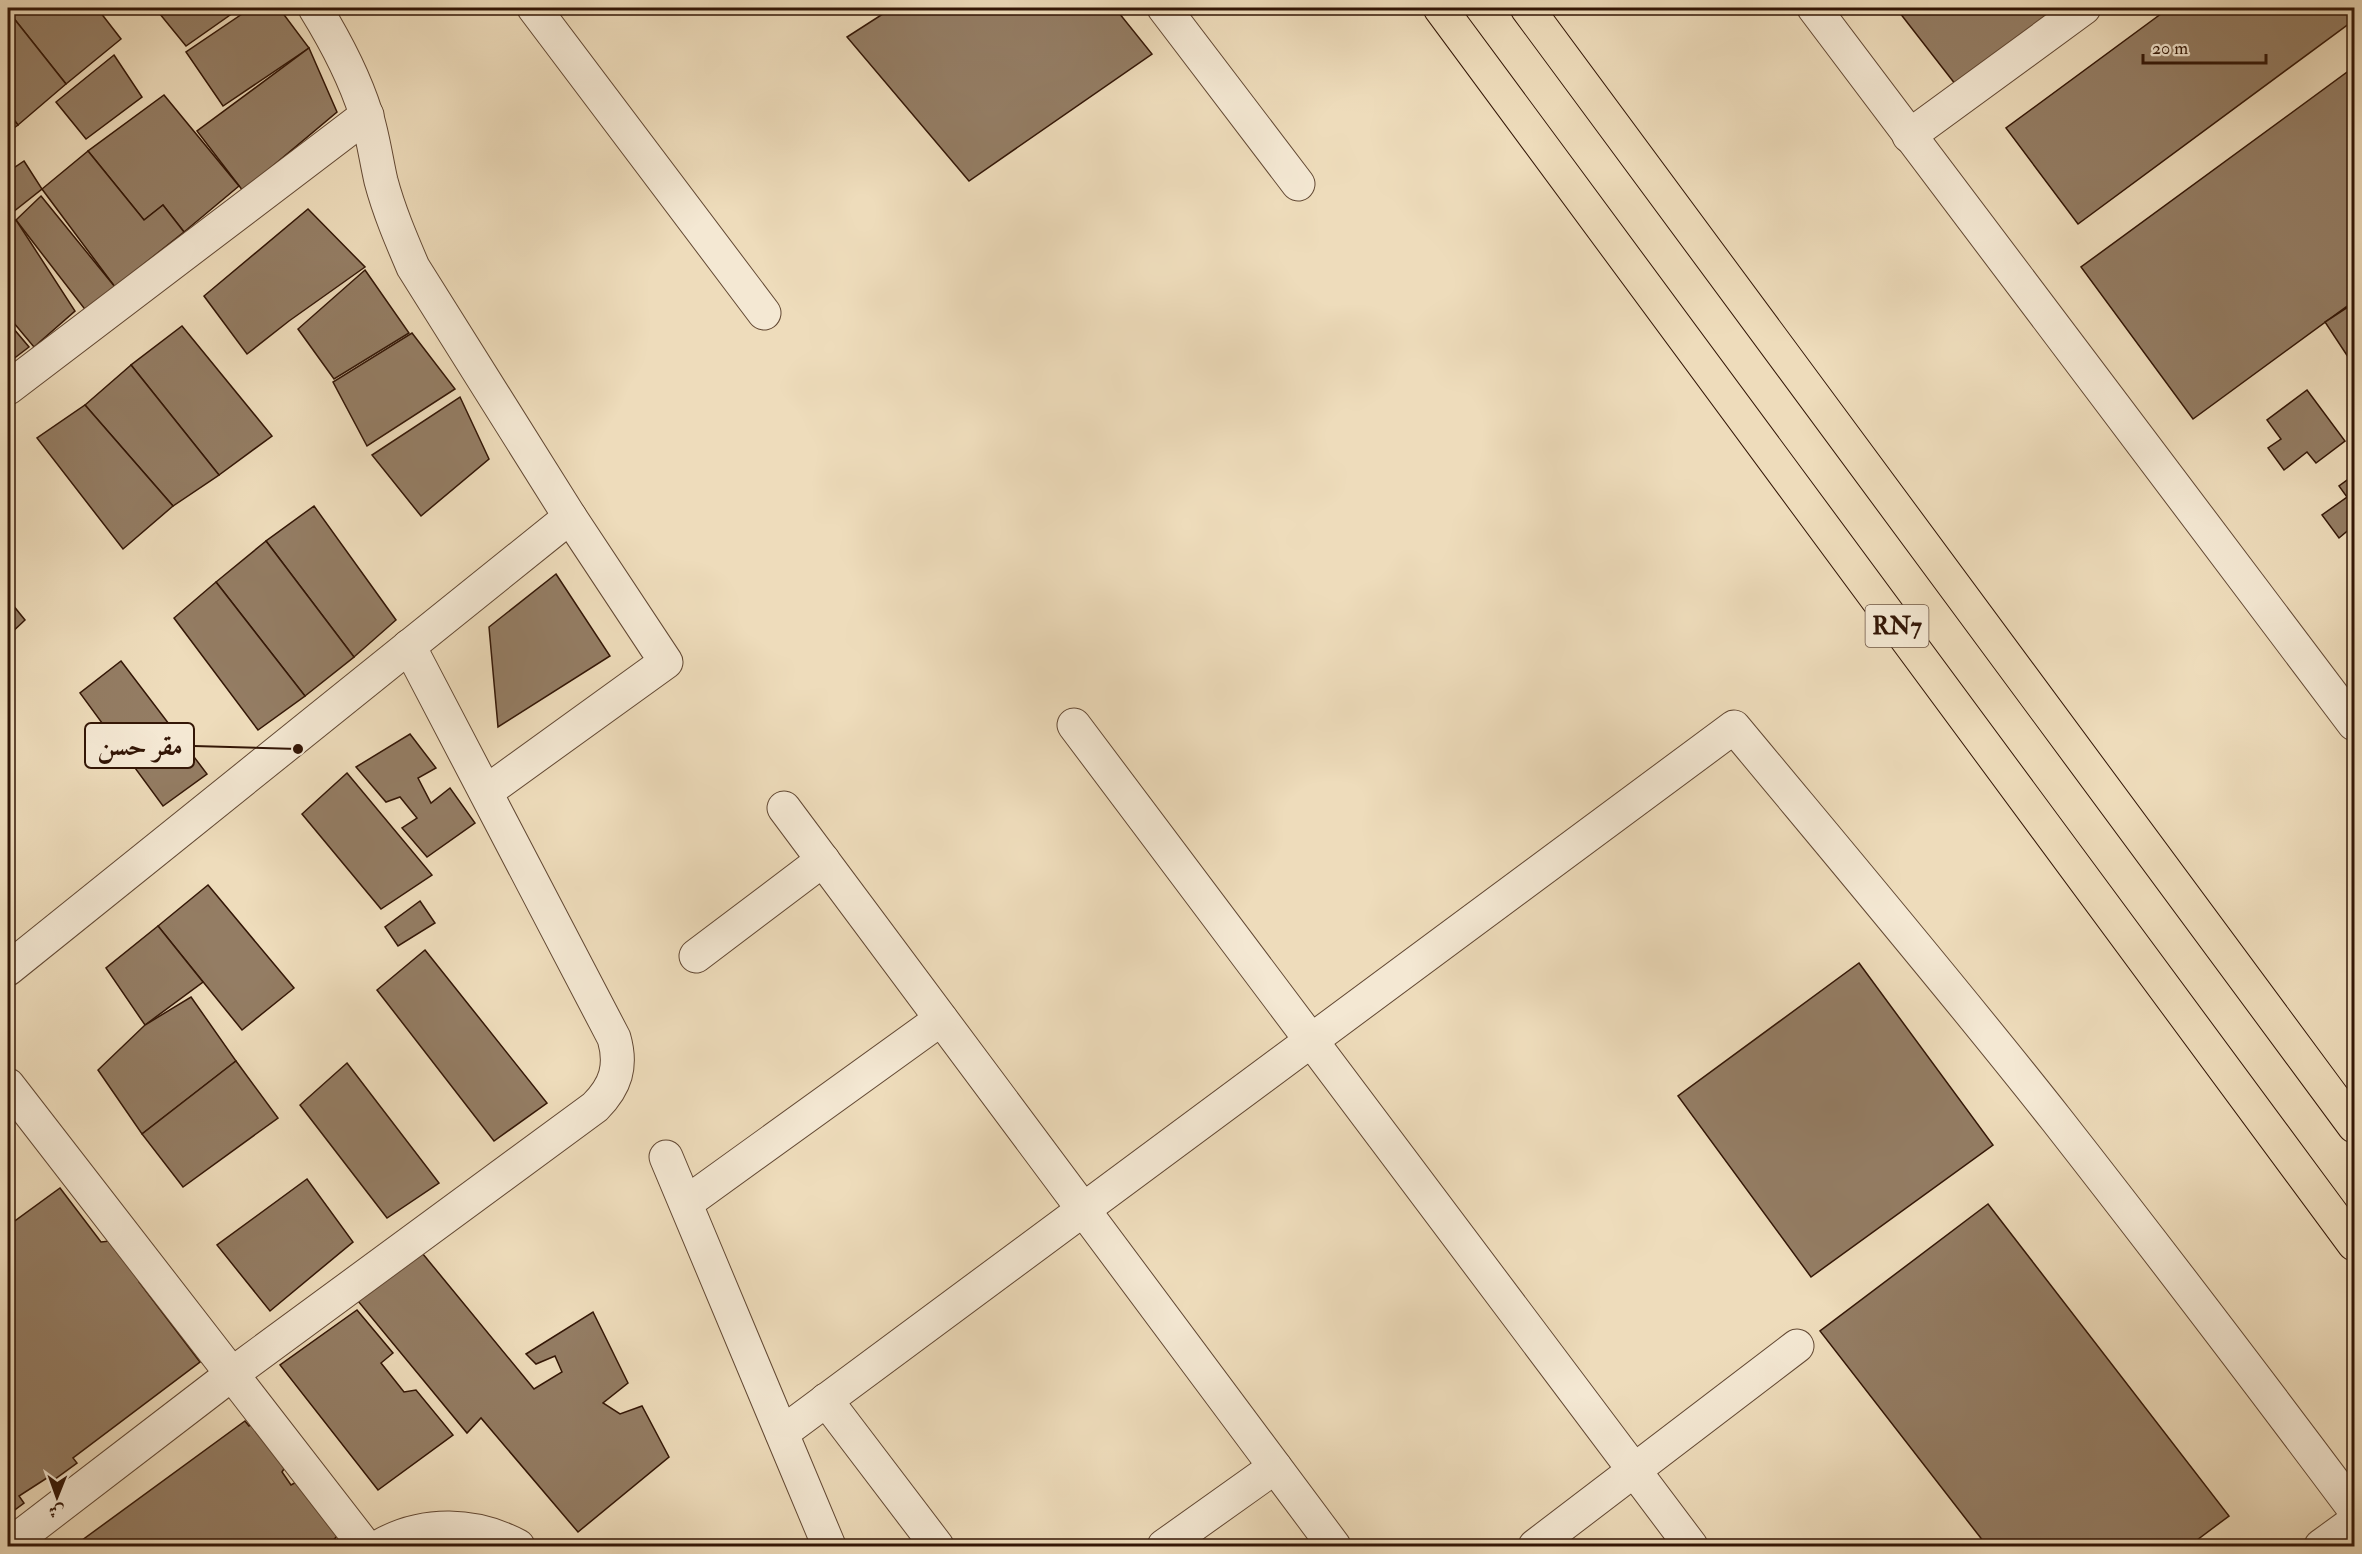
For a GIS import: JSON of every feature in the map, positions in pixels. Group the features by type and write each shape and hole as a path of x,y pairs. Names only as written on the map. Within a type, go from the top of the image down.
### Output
{"highway":[{"name":"RN7","path":"1440,8 2355,1244"},
{"name":"RN7","path":"1527,8 2355,1126"}],"street":[{"path":"315,8 333,36 352,75 367,115 381,180 394,224 413,267 570,517 666,663 486,792"},
{"path":"534,8 764,313"},
{"path":"1164,8 1298,184"},
{"path":"1814,8 2355,724"},
{"path":"1909,136 2084,8"},
{"path":"8,388 367,115"},
{"path":"8,969 570,517"},
{"path":"8,1546 231,1374 595,1107 614,1083 618,1069 618,1053 614,1038 409,646"},
{"path":"1074,726 1691,1546"},
{"path":"782,1433 1734,728 1896,921 2054,1118 2210,1316 2355,1509"},
{"path":"784,808 1334,1546"},
{"path":"696,956 823,860"},
{"path":"686,1203 941,1019"},
{"path":"8,1085 364,1546"},
{"path":"666,1157 829,1546"},
{"path":"1535,1546 1797,1346"},
{"path":"826,1400 937,1546"},
{"path":"1164,1546 1275,1467"},
{"path":"2321,1546 2355,1522"},
{"path":"380,1546 416,1531 443,1527 494,1534 518,1546"}],"building":[{"path":"8,8 97,8 121,39 66,84 8,11"},
{"path":"155,8 240,8 186,46"},
{"path":"251,8 279,8 309,48 223,106 186,52"},
{"path":"892,8 1115,8 1152,54 969,181 847,37"},
{"path":"1896,8 2067,8 1959,89"},
{"path":"2169,8 2354,8 2354,20 2078,224 2006,128"},
{"path":"8,11 66,84 18,125 8,112"},
{"path":"309,48 337,112 243,191 197,131"},
{"path":"114,55 142,97 86,139 56,102"},
{"path":"2354,67 2354,301 2193,419 2081,267"},
{"path":"164,95 239,186 184,232 163,205 144,220 88,151"},
{"path":"8,112 18,125 8,132"},
{"path":"88,151 144,220 163,205 184,232 115,287 42,189"},
{"path":"24,161 42,189 8,216 8,172"},
{"path":"41,196 115,287 87,312 16,220"},
{"path":"308,209 365,267 247,354 204,296"},
{"path":"16,220 75,311 34,347 8,316 8,227"},
{"path":"365,270 409,333 334,379 298,329"},
{"path":"2354,303 2354,366 2325,322"},
{"path":"8,322 29,347 8,363"},
{"path":"182,326 272,436 219,475 131,365"},
{"path":"412,333 455,389 367,446 333,382"},
{"path":"131,365 219,475 173,506 85,405"},
{"path":"2307,390 2345,441 2316,463 2307,452 2284,470 2268,448 2281,439 2267,420"},
{"path":"460,397 489,459 421,516 372,455"},
{"path":"85,405 173,506 123,549 37,438"},
{"path":"2354,475 2354,533 2351,528 2339,538 2322,515 2347,497 2339,486"},
{"path":"314,506 396,620 354,657 266,541"},
{"path":"266,541 354,657 305,696 216,582"},
{"path":"556,574 610,656 498,727 489,627"},
{"path":"216,582 305,696 258,730 174,618"},
{"path":"8,599 25,620 8,636"},
{"path":"121,661 207,774 163,806 80,693"},
{"path":"410,734 436,768 418,778 431,803 450,788 475,823 427,857 402,828 417,818 400,797 386,802 356,767"},
{"path":"347,773 432,875 381,909 302,814"},
{"path":"208,885 294,988 242,1030 158,926"},
{"path":"420,901 435,923 398,946 385,927"},
{"path":"158,926 203,982 145,1025 106,968"},
{"path":"425,950 547,1103 494,1141 377,990"},
{"path":"1859,963 1993,1145 1811,1277 1678,1096"},
{"path":"191,997 236,1061 142,1134 98,1070 145,1025"},
{"path":"236,1061 278,1118 183,1187 142,1134"},
{"path":"347,1063 439,1183 387,1218 300,1105"},
{"path":"307,1179 353,1242 270,1311 217,1245"},
{"path":"60,1188 101,1242 110,1241 146,1277 139,1282 200,1362 73,1458 77,1463 55,1479 50,1476 19,1496 24,1503 8,1515 8,1226"},
{"path":"1988,1204 2229,1516 2189,1546 1987,1546 1820,1331"},
{"path":"418,1248 534,1389 562,1372 555,1356 536,1364 526,1354 593,1312 628,1383 603,1403 620,1414 642,1406 669,1457 578,1532 481,1418 467,1433 353,1295"},
{"path":"357,1310 393,1353 381,1363 404,1392 416,1390 453,1435 378,1490 280,1365"},
{"path":"245,1421 249,1426 256,1421 287,1464 282,1472 291,1485 300,1480 337,1536 331,1543 332,1546 74,1546"}],"place":[{"name":"مقر حسن","path":"298,749"}]}
